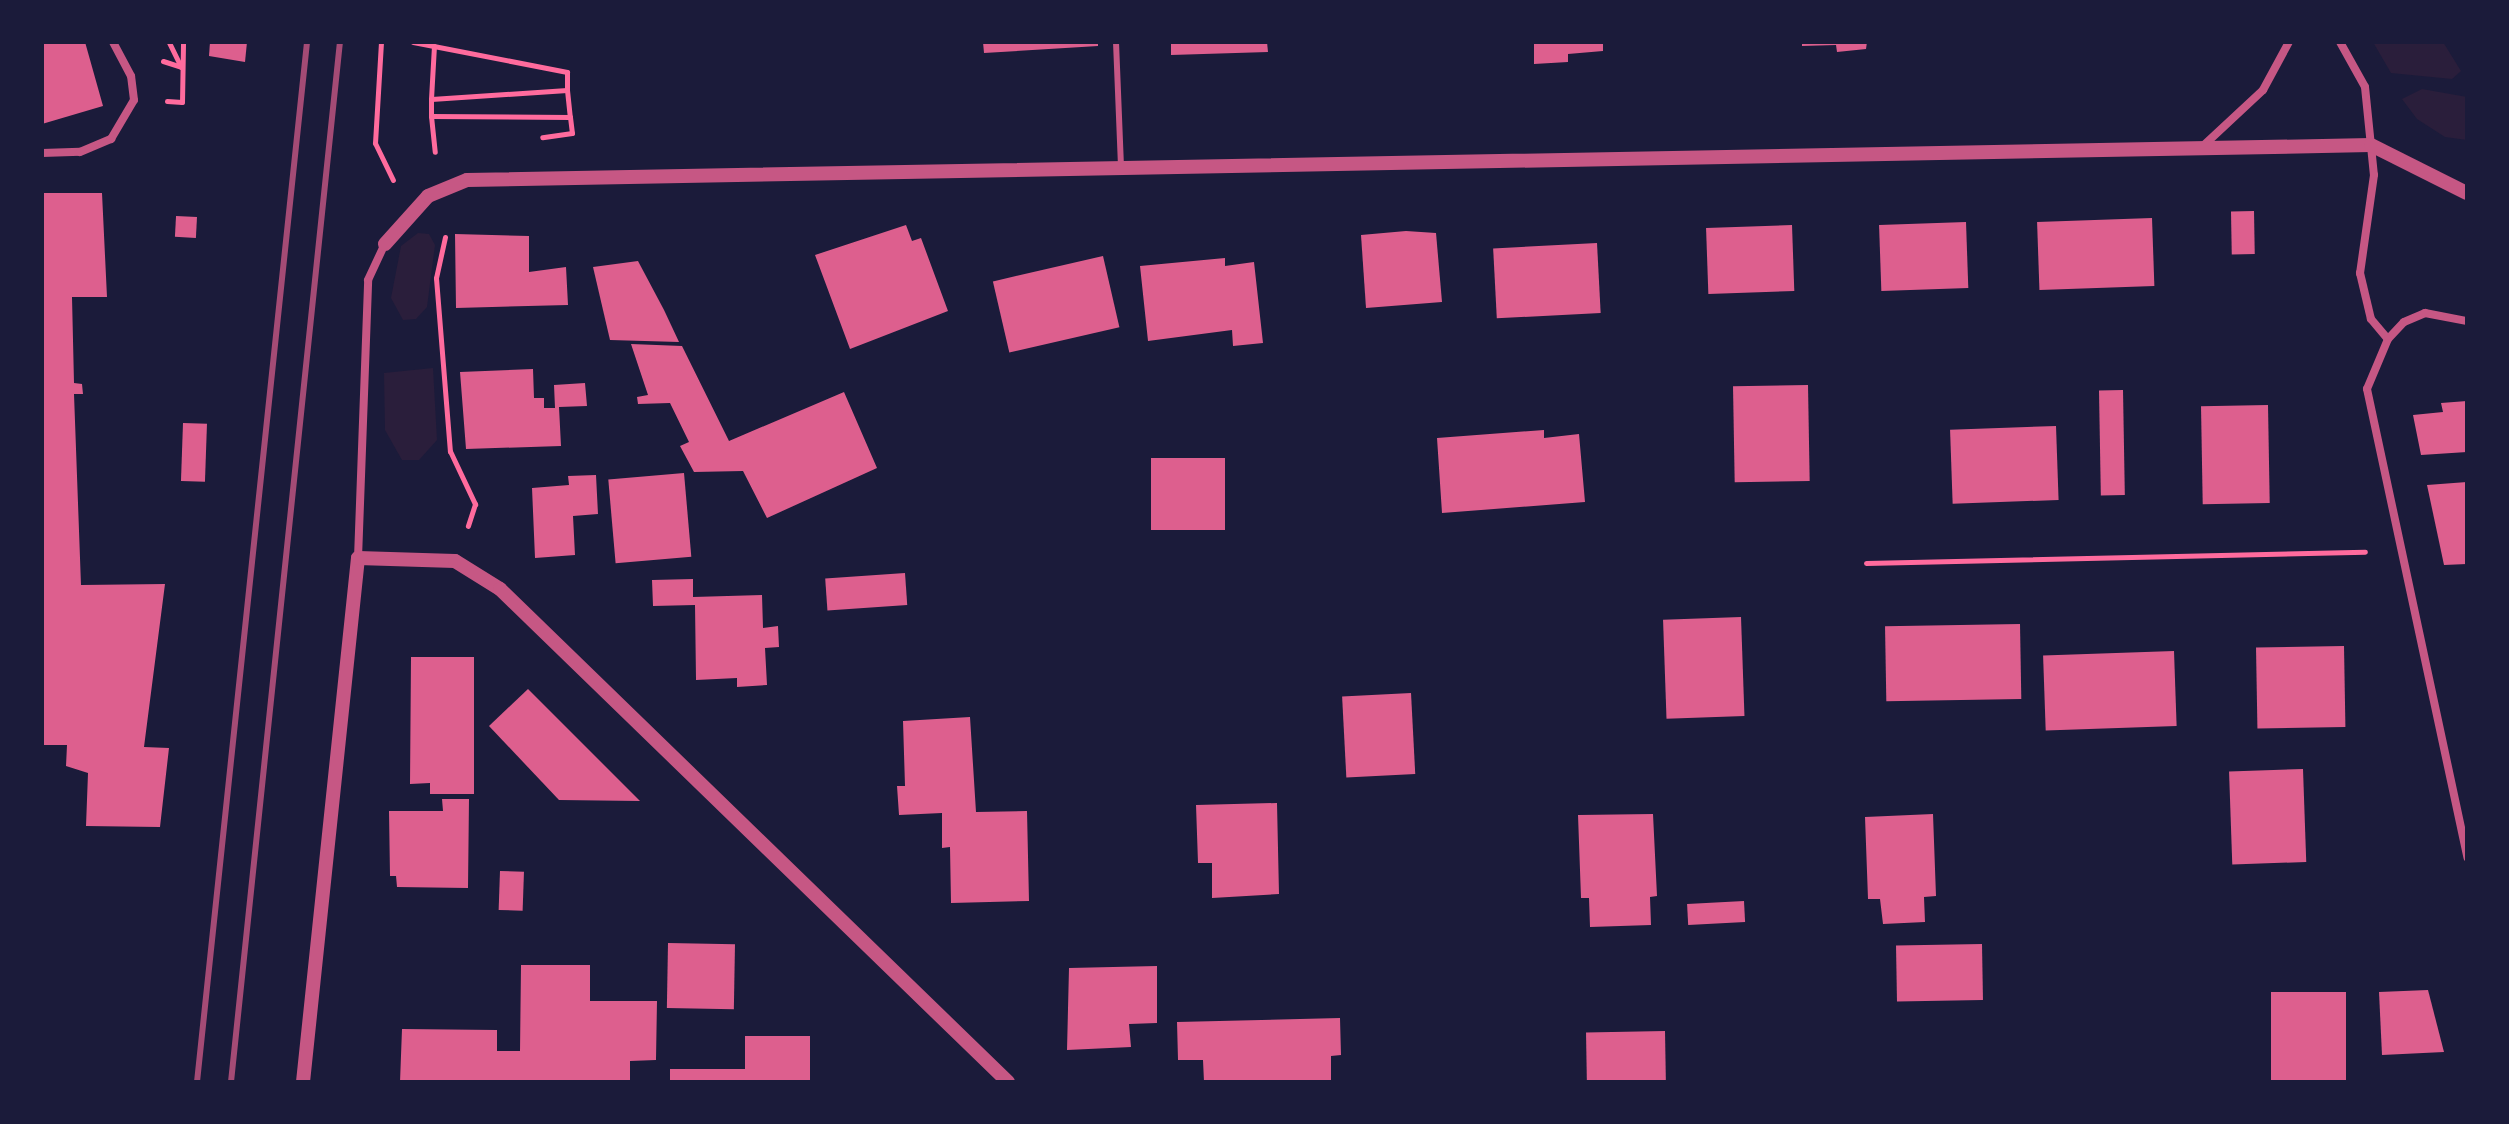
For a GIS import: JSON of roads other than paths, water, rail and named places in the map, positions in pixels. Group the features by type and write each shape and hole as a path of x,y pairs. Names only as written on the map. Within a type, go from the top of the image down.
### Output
{"street":[{"path":"42,153 80,152 111,139 134,100 131,76 113,42"},
{"path":"2203,146 2263,90 2289,42"},
{"path":"2340,42 2365,87 2373,206 2360,273 2371,319 2388,339"},
{"path":"303,1082 358,558 368,280 385,244 425,200 467,180 2371,145 2466,195"},
{"path":"2467,321 2425,313 2404,322 2388,339 2367,389 2467,857"},
{"path":"358,558 455,561 500,589 1008,1082"}],"lane":[{"path":"1116,42 1121,169"}],"railway":[{"path":"197,1082 307,42"},
{"path":"231,1082 340,42"}]}
